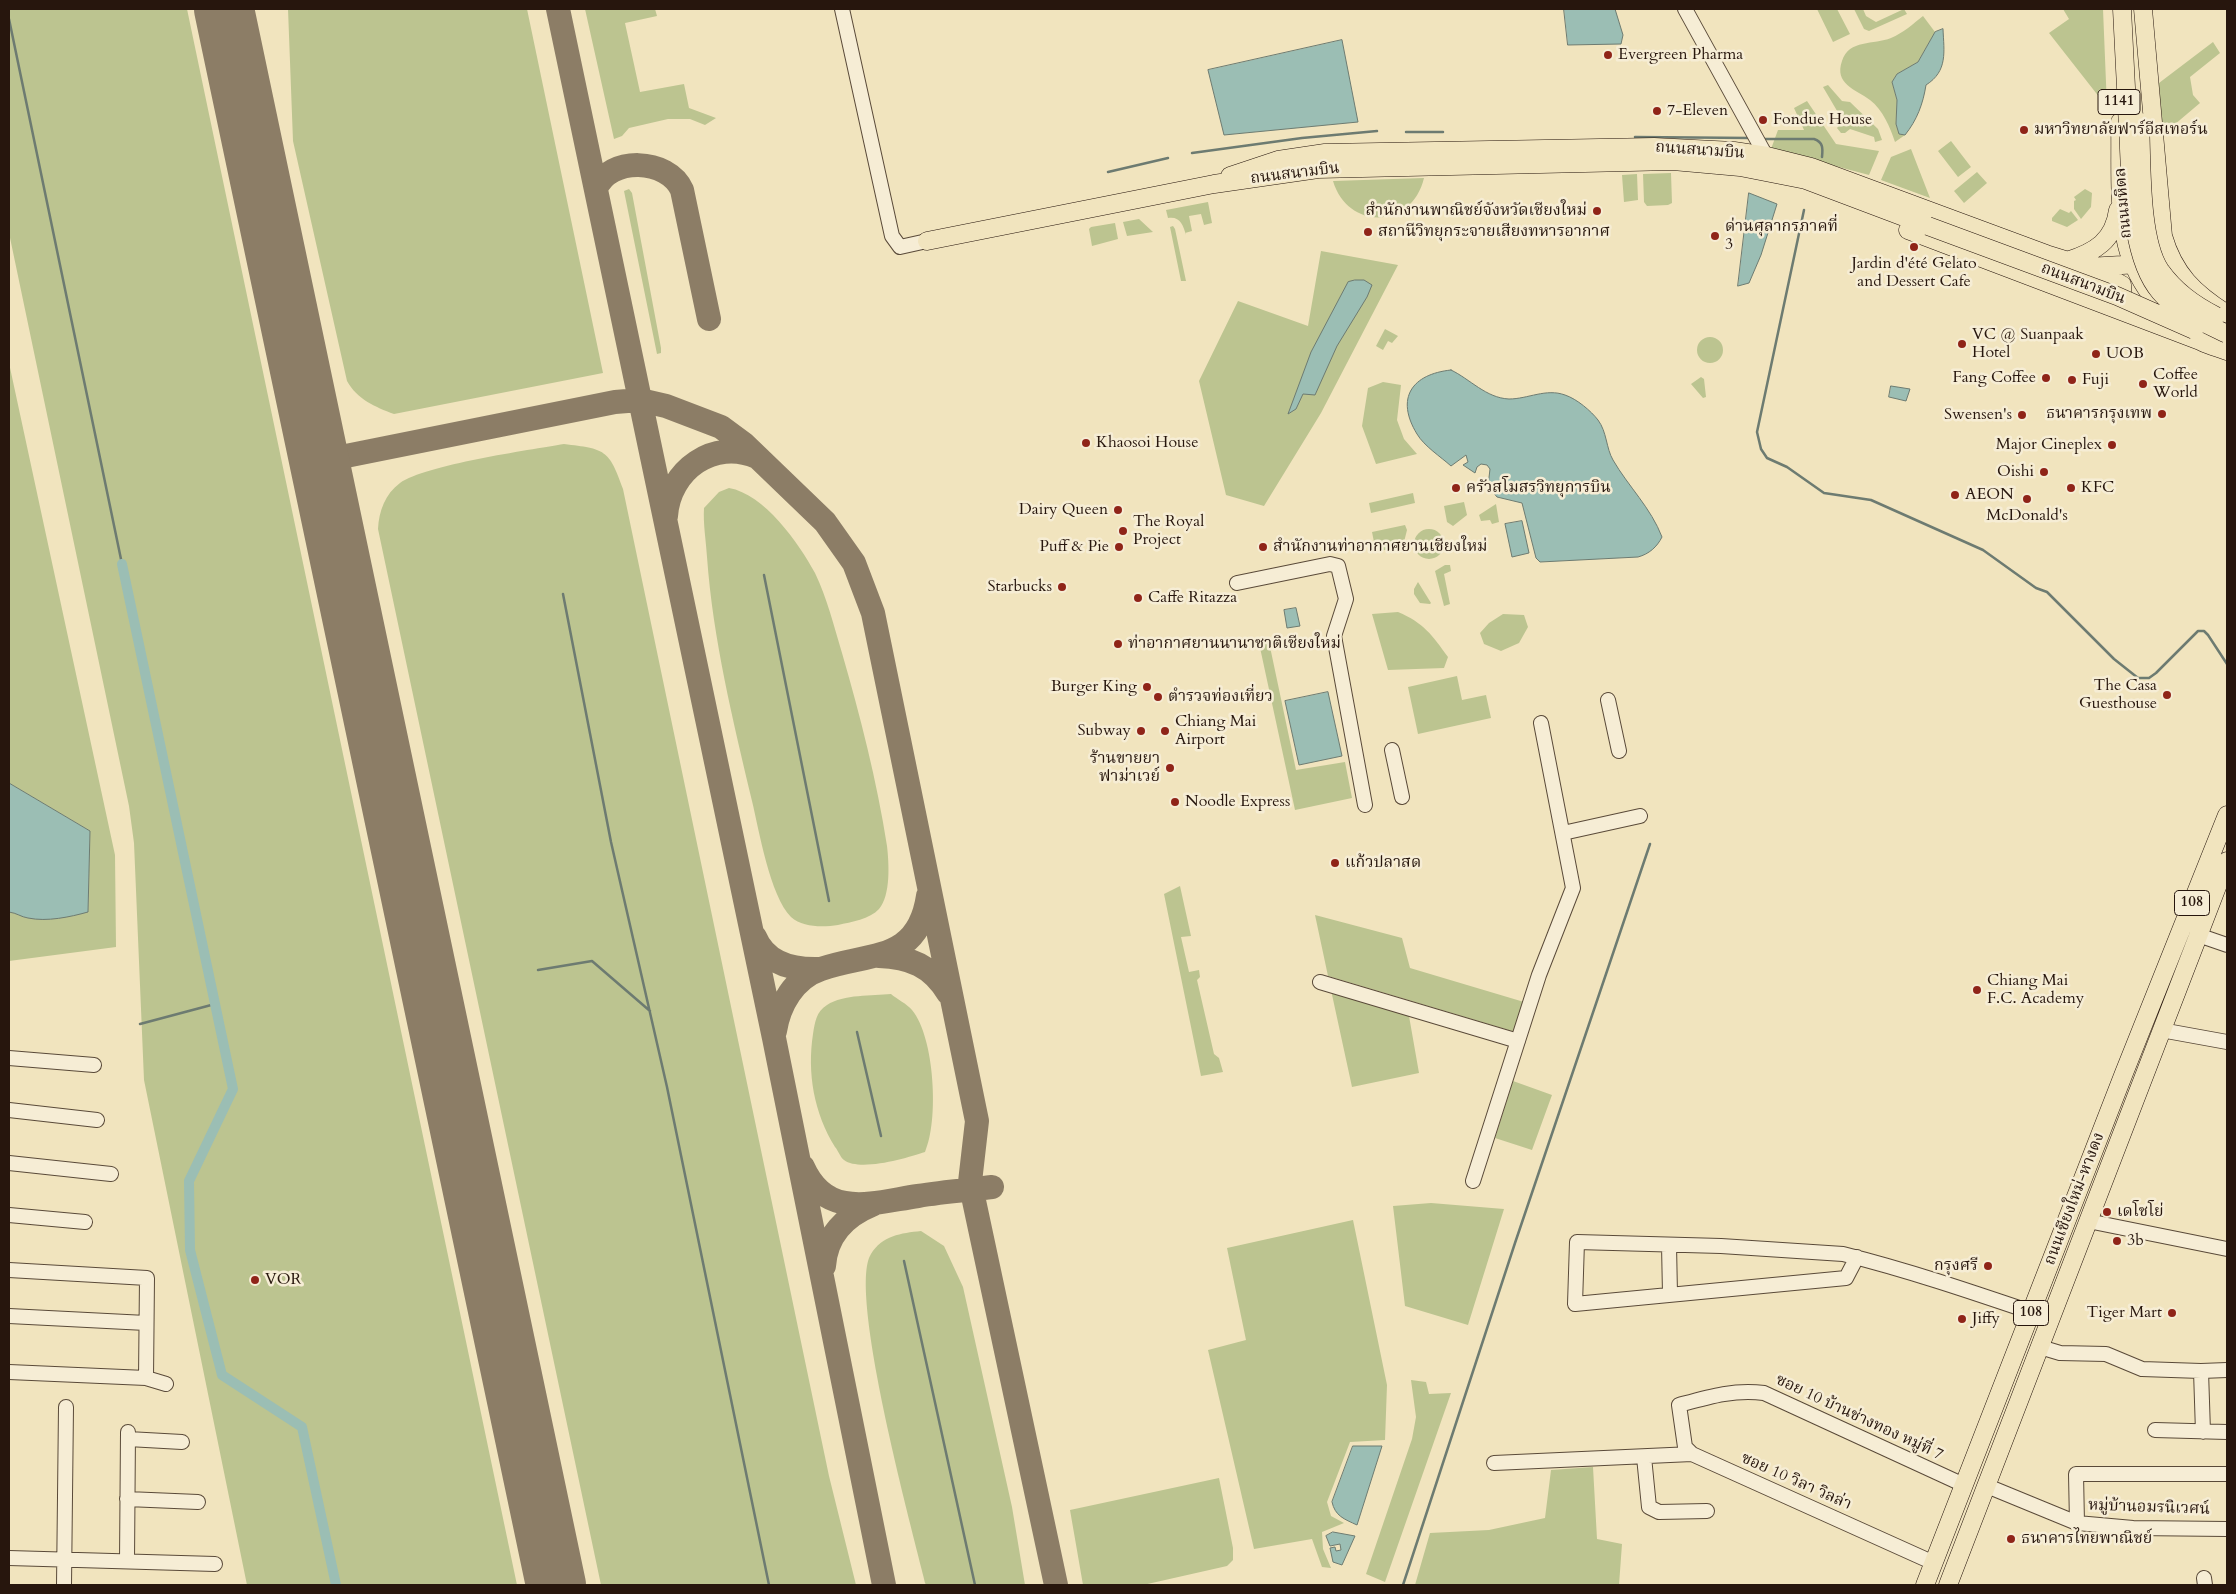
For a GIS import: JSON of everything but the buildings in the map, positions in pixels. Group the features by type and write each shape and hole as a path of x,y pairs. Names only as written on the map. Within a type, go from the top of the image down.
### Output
{"main road":[{"name":"ถนนมหิดล","path":"2114,9 2120,195 2125,237 2133,265 2154,298 2185,330 2203,342 2227,351"},
{"name":"ถนนมหิดล","path":"2122,9 2133,211 2140,249 2148,271 2160,292 2182,313 2227,334"},
{"name":"ถนนมหิดล","path":"2133,9 2146,225 2151,246 2159,268 2176,290 2193,304 2227,322"},
{"name":"1141","path":"2143,9 2163,236 2174,264 2187,283 2203,299 2227,314"},
{"name":"ถนนสนามบิน","path":"1762,152 1815,182 2117,296 2227,343"},
{"name":"ถนนสนามบิน","path":"1762,152 1812,194 2203,342"},
{"name":"ถนนสนามบิน","path":"927,241 1214,184 1298,171 1368,166 1673,161 1712,163 1762,152 1811,167 2066,261 2088,267 2174,264"},
{"path":"2120,165 2125,172 2141,176 2151,173 2157,165"},
{"path":"2066,261 2087,255 2107,241 2117,220 2120,195"},
{"path":"2112,306 2131,305 2154,298 2170,281 2174,264"},
{"path":"2088,267 2122,285 2125,294 2121,303 2112,306"},
{"name":"ถนนเชียงใหม่-หางดง","path":"1925,1585 2031,1312 2165,994 2227,815"},
{"name":"ถนนเชียงใหม่-หางดง","path":"1948,1585 2161,1030 2165,994 2198,935 2227,863"},
{"path":"1936,1558 1957,1562"}],"street":[{"path":"842,9 892,236 900,247 927,241"},
{"path":"1685,9 1762,152"},
{"path":"1237,583 1330,564 1338,566 1346,599 1334,636 1364,805"},
{"path":"1608,700 1619,751"},
{"path":"1473,1181 1539,975 1573,888 1541,723"},
{"path":"1392,750 1402,797"},
{"path":"1563,832 1640,816"},
{"path":"2198,935 2227,946"},
{"path":"1320,982 1518,1041"},
{"path":"2161,1030 2227,1042"},
{"path":"9,1058 94,1065"},
{"path":"9,1110 97,1120"},
{"path":"9,1163 111,1174"},
{"path":"9,1215 86,1222"},
{"path":"2088,1221 2227,1249"},
{"path":"1857,1257 1846,1278 1575,1304 1577,1242 1721,1246 1844,1254 1857,1257 1929,1277 2031,1312"},
{"path":"1669,1245 1670,1294"},
{"path":"9,1270 147,1278 146,1378"},
{"path":"9,1316 146,1323"},
{"path":"2040,1347 2060,1354 2106,1354 2142,1369 2227,1370"},
{"path":"2201,1371 2203,1432"},
{"path":"9,1372 146,1378 166,1384"},
{"name":"ซอย 10 บ้านช่างทอง หมู่ที่ 7","path":"1692,1454 1685,1447 1680,1405 1745,1390 1764,1393 1964,1485"},
{"path":"64,1585 66,1407"},
{"path":"2155,1430 2227,1432"},
{"path":"127,1561 128,1436 182,1442"},
{"path":"1494,1463 1692,1454"},
{"name":"ซอย 10 วิลา วิลล่า","path":"1692,1454 1936,1558"},
{"path":"1644,1456 1649,1507 1659,1512 1707,1511"},
{"path":"2077,1523 2076,1474 2227,1474"},
{"name":"หมู่บ้านอมรนิเวศน์","path":"1987,1486 2077,1523 2133,1528 2227,1528"},
{"path":"127,1499 198,1502"},
{"path":"9,1558 215,1564"}],"green space":[{"path":"9,9 187,9 517,1585 247,1585 144,1080 134,843 129,806 9,233"},
{"path":"288,9 527,9 603,373 394,414 367,402 356,393 347,381 293,141"},
{"path":"585,9 655,9 657,16 625,23 640,92 684,84 689,108 716,118 705,125 690,119 668,119 629,128 622,136 614,139"},
{"path":"1817,9 1837,9 1850,34 1833,42"},
{"path":"1854,9 1863,9 1866,16 1876,22 1904,9 1907,14 1869,31 1864,29"},
{"path":"2063,9 2103,9 2107,107 2049,33 2069,19"},
{"path":"1923,16 1935,32 1918,62 1897,74 1892,82 1897,100 1896,124 1899,134 1905,135 1895,142 1879,109 1870,100 1843,81 1840,69 1845,54 1850,49 1891,38 1904,31"},
{"path":"2213,42 2220,53 2190,77 2193,95 2200,103 2161,136 2159,83"},
{"path":"1828,85 1842,101 1850,102 1878,129 1882,140 1875,142 1874,137 1850,129 1845,133 1841,133 1837,128 1843,121 1823,87"},
{"path":"1807,101 1836,144 1879,151 1869,175 1771,149 1778,130 1804,130 1794,108"},
{"path":"1951,141 1971,167 1958,177 1938,151"},
{"path":"1911,149 1930,198 1881,180 1891,157"},
{"path":"1977,172 1987,183 1964,203 1954,191"},
{"path":"1671,173 1672,203 1668,205 1647,206 1644,202 1643,174"},
{"path":"1637,174 1638,200 1624,202 1622,175"},
{"path":"1424,178 1417,195 1407,207 1394,215 1380,217 1365,215 1352,209 1341,197 1333,181"},
{"path":"629,189 632,193 661,348 661,353 657,354 624,191"},
{"path":"2085,189 2092,193 2091,207 2081,219 2074,209 2074,201 2076,200 2074,197"},
{"path":"1208,202 1212,223 1204,225 1201,214 1189,216 1192,231 1185,233 1178,220 1168,218 1166,210"},
{"path":"2060,209 2069,213 2071,211 2078,220 2067,227 2052,221 2052,218"},
{"path":"1139,219 1153,232 1127,236 1123,222"},
{"path":"1115,223 1118,239 1092,246 1089,229 1091,227"},
{"path":"1173,226 1186,281 1181,281 1170,227"},
{"path":"1321,251 1398,265 1321,413 1264,506 1226,495 1199,381 1238,301 1308,326"},
{"path":"1385,329 1398,336 1392,343 1388,341 1383,350 1376,346"},
{"path":"1710,337 1719,341 1723,350 1719,359 1710,363 1701,359 1697,350 1701,341"},
{"path":"9,363 115,855 116,947 9,961 9,912 17,913 27,918 88,912 90,831 9,783"},
{"path":"1701,377 1704,379 1706,397 1703,398 1691,384"},
{"path":"1383,382 1401,385 1397,420 1404,439 1417,454 1376,464 1362,426 1368,388"},
{"path":"564,444 589,448 604,453 614,466 623,489 829,1476 856,1585 601,1585 378,529 381,509 390,492 400,483 413,476 454,464"},
{"path":"729,488 742,492 755,500 790,535 815,573 833,622 868,748 888,853 889,870 886,896 879,909 860,920 826,926 807,925 796,921 784,907 771,879 731,710 710,588 704,508 719,492"},
{"path":"1413,493 1415,503 1371,513 1369,503"},
{"path":"1464,502 1467,515 1453,526 1447,522 1444,506"},
{"path":"1496,504 1499,522 1492,524 1490,520 1481,521 1479,515"},
{"path":"1405,525 1407,530 1403,546 1376,552 1372,532"},
{"path":"1429,529 1439,534 1444,544 1439,554 1429,559 1419,554 1414,544 1419,534"},
{"path":"1445,565 1450,565 1451,571 1444,574 1450,604 1444,606 1435,571"},
{"path":"1418,582 1430,604 1420,603 1414,594 1414,589"},
{"path":"1398,612 1421,625 1432,636 1448,657 1444,668 1388,670 1372,614"},
{"path":"1503,614 1524,615 1528,627 1519,643 1501,651 1484,644 1480,633 1489,623"},
{"path":"1269,642 1296,770 1345,762 1352,798 1295,810 1259,643"},
{"path":"1457,676 1462,700 1486,695 1491,718 1418,734 1408,687"},
{"path":"1180,886 1191,936 1181,937 1189,972 1199,970 1200,977 1197,980 1214,1054 1219,1058 1223,1072 1201,1076 1164,894"},
{"path":"1315,915 1402,938 1410,968 1524,1002 1515,1032 1328,976"},
{"path":"1331,990 1409,1016 1419,1073 1352,1087"},
{"path":"891,994 912,1010 920,1023 926,1040 930,1059 933,1101 929,1138 925,1152 884,1163 861,1165 851,1163 843,1159 835,1147 817,1107 811,1063 815,1021 820,1011 834,1001 858,996"},
{"path":"1513,1081 1552,1095 1532,1150 1495,1138"},
{"path":"1431,1203 1504,1209 1468,1325 1405,1306 1393,1206"},
{"path":"1353,1220 1387,1385 1385,1440 1350,1442 1327,1502 1331,1516 1344,1523 1322,1532 1323,1549 1331,1568 1322,1567 1312,1539 1254,1549 1208,1350 1246,1340 1227,1248"},
{"path":"921,1231 944,1246 963,1287 1012,1507 1025,1585 926,1585 897,1467 874,1361 868,1314 866,1277 871,1254 875,1248 893,1236"},
{"path":"1411,1380 1426,1382 1429,1394 1451,1393 1385,1582 1366,1574 1412,1439 1416,1417"},
{"path":"1593,1467 1597,1539 1622,1544 1619,1585 1415,1585 1430,1533 1489,1530 1545,1518 1551,1470"},
{"path":"1219,1478 1233,1548 1233,1560 1227,1566 1143,1585 1083,1585 1070,1510"}],"water":[{"path":"1564,9 1615,9 1623,35 1621,44 1568,45"},
{"path":"1943,29 1944,53 1941,67 1933,80 1926,85 1921,105 1913,124 1905,135 1899,134 1896,124 1897,100 1892,82 1897,74 1918,62 1935,32"},
{"path":"1342,40 1358,122 1224,135 1208,70"},
{"path":"1749,193 1777,204 1761,255 1749,283 1738,286"},
{"path":"1364,280 1372,285 1367,297 1337,346 1315,395 1303,394 1296,409 1288,414 1311,352 1348,282"},
{"path":"1451,370 1486,392 1501,398 1516,399 1544,393 1558,393 1574,399 1588,409 1601,425 1613,460 1652,516 1662,537 1658,544 1649,552 1638,557 1540,562 1536,558 1522,503 1497,497 1488,486 1490,469 1487,465 1481,464 1477,467 1475,473 1463,465 1468,462 1466,455 1451,466 1424,443 1417,434 1408,409 1408,399 1411,390 1426,377 1437,372"},
{"path":"1891,386 1910,389 1906,401 1889,397"},
{"path":"1522,521 1529,553 1512,557 1505,524"},
{"path":"1296,608 1300,626 1287,628 1284,610"},
{"path":"1328,692 1342,756 1299,765 1285,701"},
{"path":"9,783 90,831 88,912 51,919 35,919 9,912"},
{"path":"1353,1446 1382,1446 1357,1525 1338,1514 1332,1502"},
{"path":"1333,1532 1355,1536 1342,1565 1333,1562 1330,1548 1335,1547 1336,1551 1341,1550 1340,1544 1330,1546 1326,1536"}],"waterway":[{"path":"9,19 122,564"},
{"path":"1192,153 1302,138 1377,131"},
{"path":"1406,132 1443,132"},
{"path":"1635,137 1751,138"},
{"path":"1762,139 1814,139 1822,146 1822,157"},
{"path":"1108,172 1168,158"},
{"path":"1804,210 1757,432 1761,449 1767,458 1787,467 1824,493 1871,500 1983,550 2036,588 2047,592 2114,659 2138,678 2149,678 2156,673 2198,631 2204,631 2208,635 2227,664"},
{"path":"122,564 233,1089 189,1181 190,1250 222,1375 302,1427 336,1585"},
{"path":"764,575 829,901"},
{"path":"563,594 611,842 667,1087 769,1585"},
{"path":"1403,1585 1515,1243 1650,844"},
{"path":"538,970 592,961 650,1011"},
{"path":"140,1024 215,1004"},
{"path":"857,1032 881,1136"},
{"path":"904,1261 975,1585"}],"taxiway":[{"path":"230,38 238,9"},
{"path":"558,9 774,1038 884,1585"},
{"path":"596,189 603,178 625,166 639,165 652,167 675,179 682,190 709,319"},
{"path":"321,461 615,402 640,400 666,406 721,427 744,444 825,522 854,563 873,613 977,1121 970,1182 1056,1585"},
{"path":"666,516 669,499 675,485 696,462 710,455 725,452 741,452 757,457"},
{"path":"775,1031 784,1002 803,979 821,969 874,956 903,944 914,933 923,918 928,896"},
{"path":"755,937 766,954 781,964 800,968 820,969"},
{"path":"879,956 901,958 919,965 935,976 948,993"},
{"path":"803,1167 813,1184 825,1195 853,1204 869,1204 937,1193 992,1187"},
{"path":"824,1266 829,1245 839,1228 853,1215 872,1205"}],"runway":[{"path":"224,9 556,1585"}],"place":[{"name":"Evergreen Pharma","path":"1608,55"},
{"name":"7-Eleven","path":"1657,111"},
{"name":"Fondue House","path":"1763,120"},
{"name":"มหาวิทยาลัยฟาร์อีสเทอร์น","path":"2024,130"},
{"name":"สำนักงานพาณิชย์จังหวัดเชียงใหม่","path":"1597,211"},
{"name":"สถานีวิทยุกระจายเสียงทหารอากาศ","path":"1368,232"},
{"name":"ด่านศุลากรภาคที่ 3","path":"1715,236"},
{"name":"Jardin d'été Gelato and Dessert Cafe","path":"1914,247"},
{"name":"VC @ Suanpaak Hotel","path":"1962,344"},
{"name":"UOB","path":"2096,354"},
{"name":"Fang Coffee","path":"2046,378"},
{"name":"Fuji","path":"2072,380"},
{"name":"Coffee World","path":"2143,384"},
{"name":"ธนาคารกรุงเทพ","path":"2162,414"},
{"name":"Swensen's","path":"2022,415"},
{"name":"Khaosoi House","path":"1086,443"},
{"name":"Major Cineplex","path":"2112,445"},
{"name":"Oishi","path":"2044,472"},
{"name":"ครัวสโมสรวิทยุการบิน","path":"1456,488"},
{"name":"KFC","path":"2071,488"},
{"name":"AEON","path":"1955,495"},
{"name":"McDonald's","path":"2027,499"},
{"name":"Dairy Queen","path":"1118,510"},
{"name":"The Royal Project","path":"1123,531"},
{"name":"Puff & Pie","path":"1119,547"},
{"name":"สำนักงานท่าอากาศยานเชียงใหม่","path":"1263,547"},
{"name":"Starbucks","path":"1062,587"},
{"name":"Caffe Ritazza","path":"1138,598"},
{"name":"ท่าอากาศยานนานาชาติเชียงใหม่","path":"1118,644"},
{"name":"Burger King","path":"1147,687"},
{"name":"The Casa Guesthouse","path":"2167,695"},
{"name":"ตำรวจท่องเที่ยว","path":"1158,697"},
{"name":"Subway","path":"1141,731"},
{"name":"Chiang Mai Airport","path":"1165,731"},
{"name":"ร้านขายยา ฟาม่าเวย์","path":"1170,768"},
{"name":"Noodle Express","path":"1175,802"},
{"name":"แก้วปลาสด","path":"1335,863"},
{"name":"Chiang Mai F.C. Academy","path":"1977,990"},
{"name":"เดโชโย่","path":"2107,1212"},
{"name":"3b","path":"2117,1241"},
{"name":"กรุงศรี","path":"1988,1266"},
{"name":"VOR","path":"255,1280"},
{"name":"Tiger Mart","path":"2172,1313"},
{"name":"Jiffy","path":"1962,1319"},
{"name":"ธนาคารไทยพาณิชย์","path":"2011,1539"}]}
